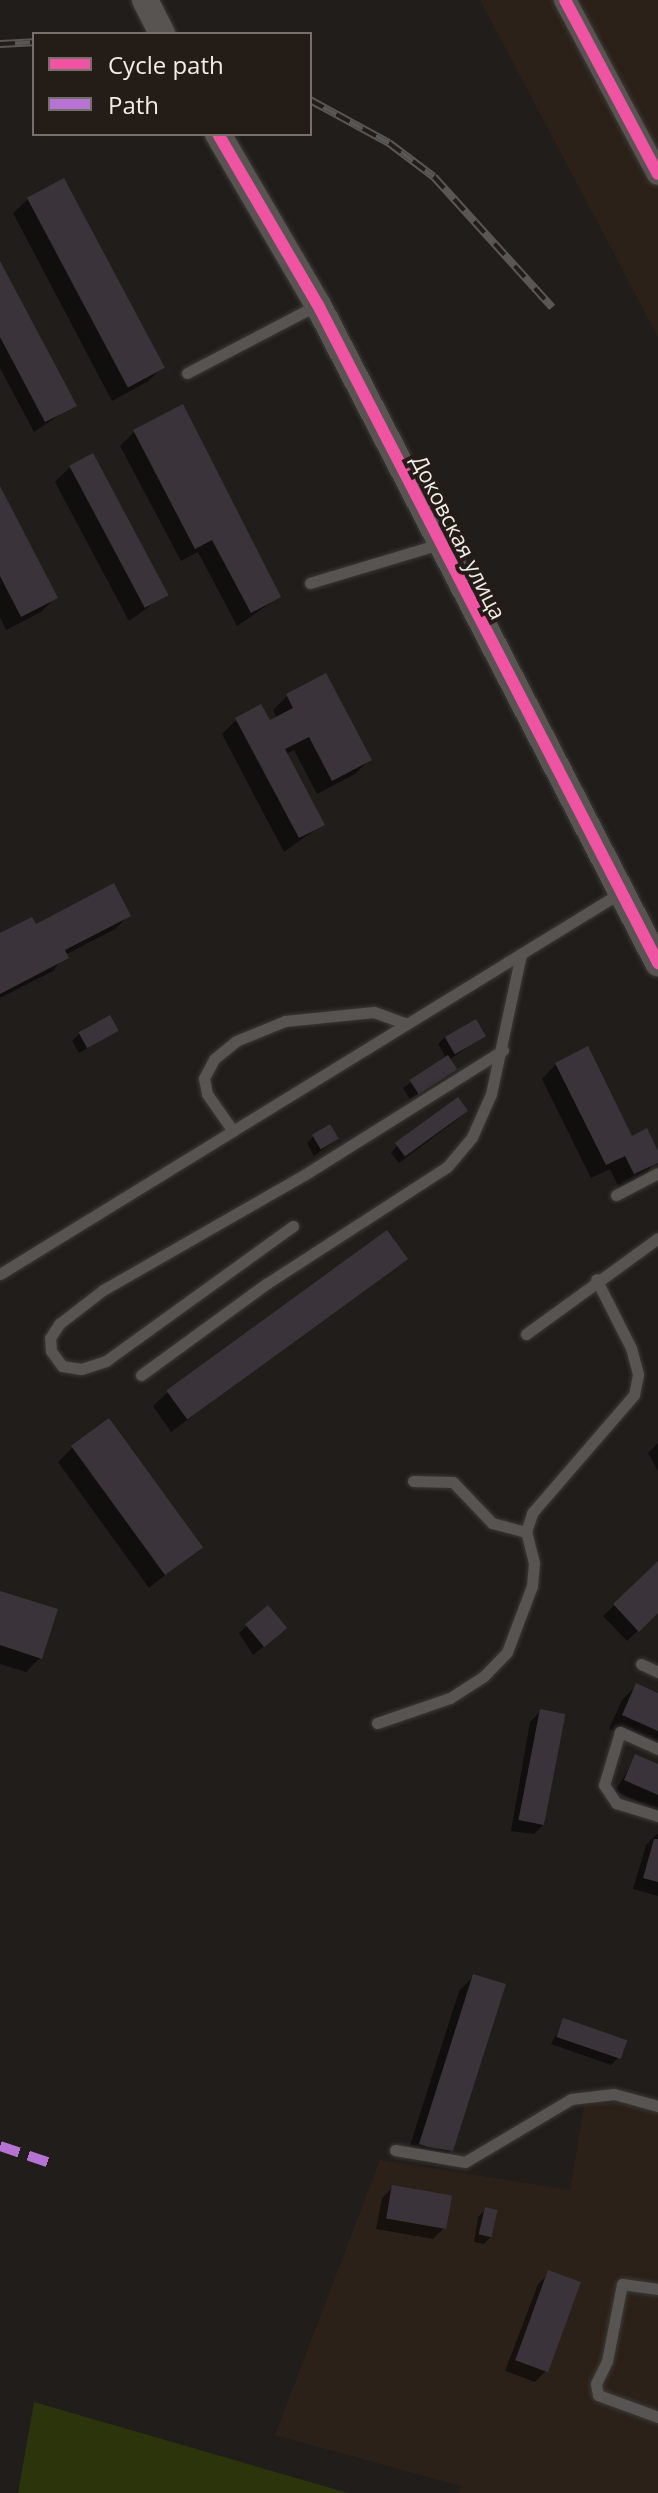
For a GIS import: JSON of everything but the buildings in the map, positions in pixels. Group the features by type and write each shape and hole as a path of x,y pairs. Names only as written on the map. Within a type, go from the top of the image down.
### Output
{"street":[{"path":"145,0 161,32"},
{"path":"565,0 658,174"},
{"name":"Доковская улица","path":"219,136 318,305 658,963"}],"lane":[{"path":"187,373 318,305"},
{"path":"310,583 440,544"},
{"path":"0,1274 621,892"},
{"path":"141,1375 279,1276 447,1167 472,1137 503,1050 521,954"},
{"path":"233,1131 207,1094 204,1078 214,1059 236,1041 285,1021 359,1013 389,1014 407,1024"},
{"path":"293,1226 106,1361 81,1369 62,1366 51,1351 50,1338 59,1324 103,1290 304,1175 503,1050"},
{"path":"616,1195 658,1173"},
{"path":"526,1334 596,1279 658,1238"},
{"path":"377,1723 450,1698 484,1676 507,1652 532,1586 534,1563 526,1532 532,1513 571,1463 634,1395 638,1374 631,1348 596,1279"},
{"path":"413,1481 453,1482 492,1523 526,1532"},
{"path":"641,1664 658,1672"},
{"path":"658,1749 620,1732 604,1785 616,1803 658,1816"},
{"path":"395,2150 465,2162 571,2099 614,2094 658,2106"},
{"path":"658,2289 622,2284 615,2295 607,2361 596,2384 598,2395 658,2417"}],"shaded area":[{"path":"480,0 658,0 658,337"},
{"path":"617,2102 658,2112 658,2493 459,2493 461,2486 275,2435 380,2160 570,2190 584,2106"}],"green space":[{"path":"34,2402 348,2493 18,2493"}],"railway":[{"path":"0,44 32,42"},
{"path":"312,101 389,143 434,177 552,307"}],"marked path":[{"path":"0,2146 53,2164"}],"cycle path":[{"path":"565,0 658,174"},
{"path":"219,136 318,305 658,963"}]}
